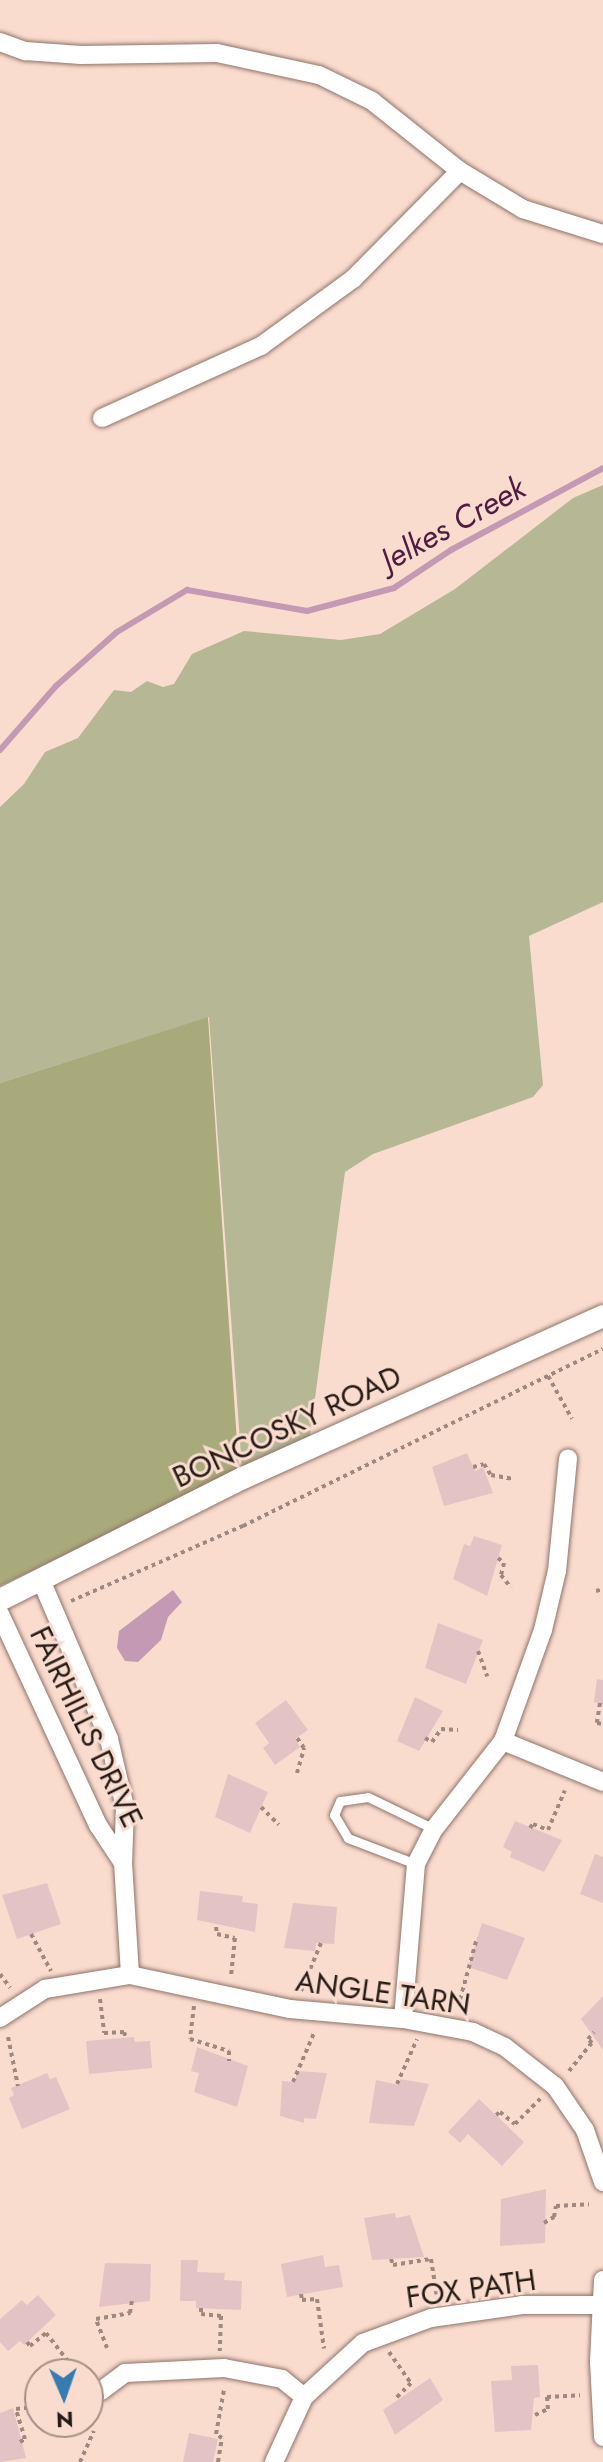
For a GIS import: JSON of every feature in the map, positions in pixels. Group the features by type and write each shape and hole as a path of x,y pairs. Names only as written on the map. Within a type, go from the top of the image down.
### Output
{"street":[{"path":"0,42 25,51 81,55 217,53 272,61 321,75 372,101 460,171 527,212 603,234"},
{"path":"102,418 261,346 353,279 460,171"},
{"name":"BONCOSKY ROAD","path":"0,1600 243,1478 603,1316"},
{"path":"403,2019 416,1864 434,1829 503,1741 554,1584 568,1459"},
{"name":"FAIRHILLS DRIVE","path":"41,1580 109,1739 125,1807 123,1863 130,1975"},
{"name":"FAIRHILLS DRIVE","path":"0,1614 98,1825 123,1863"},
{"path":"503,1741 603,1782"},
{"path":"0,2018 45,1989 84,1979 130,1975"},
{"name":"ANGLE TARN","path":"130,1975 290,2009 403,2019 473,2032 532,2065 571,2107 603,2182"},
{"path":"603,2280 599,2305 603,2437"},
{"name":"FOX PATH","path":"274,2462 304,2397 343,2358 395,2328 522,2305 599,2305"},
{"path":"104,2389 125,2373 224,2368 282,2379 304,2397"}],"lane":[{"path":"416,1864 348,1838 334,1815 340,1801 368,1797 434,1829"}],"path":[{"path":"53,1609 243,1526 603,1349"},
{"path":"548,1375 572,1419"},
{"path":"473,1467 484,1464 491,1475 514,1479"},
{"path":"498,1558 504,1563 501,1575 511,1588"},
{"path":"596,1591 603,1589"},
{"path":"478,1651 487,1676"},
{"path":"600,1703 597,1723 603,1724"},
{"path":"425,1738 432,1742 441,1729 458,1730"},
{"path":"297,1738 304,1748 297,1773"},
{"path":"530,1828 533,1824 548,1830 565,1790"},
{"path":"261,1807 279,1825"},
{"path":"216,1927 217,1934 235,1938 231,1976"},
{"path":"31,1934 51,1971"},
{"path":"458,2007 477,1938"},
{"path":"301,1991 321,1943"},
{"path":"0,1974 10,1988"},
{"path":"100,1999 104,2033 124,2032 126,2038"},
{"path":"194,2006 190,2039 229,2051 229,2061"},
{"path":"569,2071 592,2043 588,2039 594,2032"},
{"path":"293,2082 314,2033"},
{"path":"8,2037 18,2086"},
{"path":"397,2084 417,2039"},
{"path":"496,2115 500,2112 515,2124 541,2098"},
{"path":"544,2223 554,2217 556,2206 589,2204"},
{"path":"391,2259 393,2265 431,2259 437,2295"},
{"path":"301,2294 302,2300 317,2299 324,2349"},
{"path":"107,2348 96,2319 130,2313 132,2301"},
{"path":"201,2308 201,2314 221,2316 220,2351"},
{"path":"27,2342 30,2346 46,2333 65,2358"},
{"path":"389,2352 411,2383 396,2398"},
{"path":"218,2462 222,2438 216,2434 224,2390"},
{"path":"535,2415 548,2409 547,2397 580,2395"},
{"path":"24,2408 16,2409 24,2436"},
{"path":"20,2442 25,2438"},
{"path":"80,2462 91,2438"}],"green space":[{"path":"603,485 603,902 529,936 543,1085 533,1097 373,1154 345,1172 310,1436 242,1469 209,1017 0,1083 0,807 24,784 45,752 78,738 114,690 131,692 147,681 163,687 174,684 192,654 244,631 341,640 380,634 455,589 573,498"},
{"path":"208,1017 239,1471 0,1586 0,1083"}],"shaded area":[{"path":"173,1590 182,1602 168,1617 161,1640 138,1662 125,1661 117,1648 119,1631"}],"building":[{"path":"467,1453 475,1471 483,1467 493,1493 444,1506 432,1467"},
{"path":"474,1536 502,1545 487,1596 453,1579 464,1544 470,1546"},
{"path":"438,1623 483,1640 466,1684 425,1668"},
{"path":"597,1679 603,1680 603,1704 594,1702"},
{"path":"415,1697 443,1711 419,1751 397,1741"},
{"path":"286,1700 308,1730 295,1739 300,1747 275,1765 263,1748 269,1743 255,1723"},
{"path":"228,1774 268,1792 250,1833 215,1817"},
{"path":"515,1821 562,1840 544,1872 510,1857 512,1852 503,1847"},
{"path":"595,1854 603,1857 603,1903 580,1894"},
{"path":"47,1883 61,1924 17,1939 2,1895"},
{"path":"200,1891 243,1896 242,1902 258,1904 255,1932 197,1920"},
{"path":"293,1903 337,1907 334,1944 316,1943 315,1951 284,1948"},
{"path":"482,1923 525,1938 507,1980 468,1967"},
{"path":"603,1996 603,2050 581,2019"},
{"path":"134,2037 135,2042 150,2041 152,2068 89,2074 86,2041"},
{"path":"197,2047 248,2066 237,2107 194,2092 199,2073 191,2071"},
{"path":"296,2071 327,2073 316,2119 304,2118 304,2123 280,2116 282,2081 296,2082"},
{"path":"47,2073 50,2079 56,2077 70,2109 22,2129 9,2098 14,2095 11,2088"},
{"path":"400,2079 429,2084 414,2126 369,2123 376,2080 399,2085"},
{"path":"479,2099 524,2142 502,2166 468,2134 460,2143 448,2132"},
{"path":"546,2189 545,2243 500,2246 501,2199"},
{"path":"395,2213 396,2218 410,2215 424,2257 372,2260 364,2218"},
{"path":"323,2255 325,2267 339,2265 343,2287 287,2297 281,2264"},
{"path":"181,2260 198,2260 197,2272 225,2273 224,2280 242,2281 241,2310 196,2308 196,2301 180,2301"},
{"path":"105,2263 151,2264 150,2301 99,2307"},
{"path":"38,2295 56,2315 24,2345 20,2341 8,2351 0,2342 0,2319 22,2300 27,2305"},
{"path":"538,2365 540,2397 534,2398 531,2430 495,2432 491,2381 512,2380 511,2366"},
{"path":"430,2378 443,2400 395,2435 383,2410"},
{"path":"13,2408 26,2458 0,2462 0,2413"},
{"path":"189,2433 218,2439 213,2462 183,2462"}],"waterway":[{"name":"Jelkes Creek","path":"0,750 56,686 117,632 187,590 307,611 394,588 451,550 603,468"}]}
